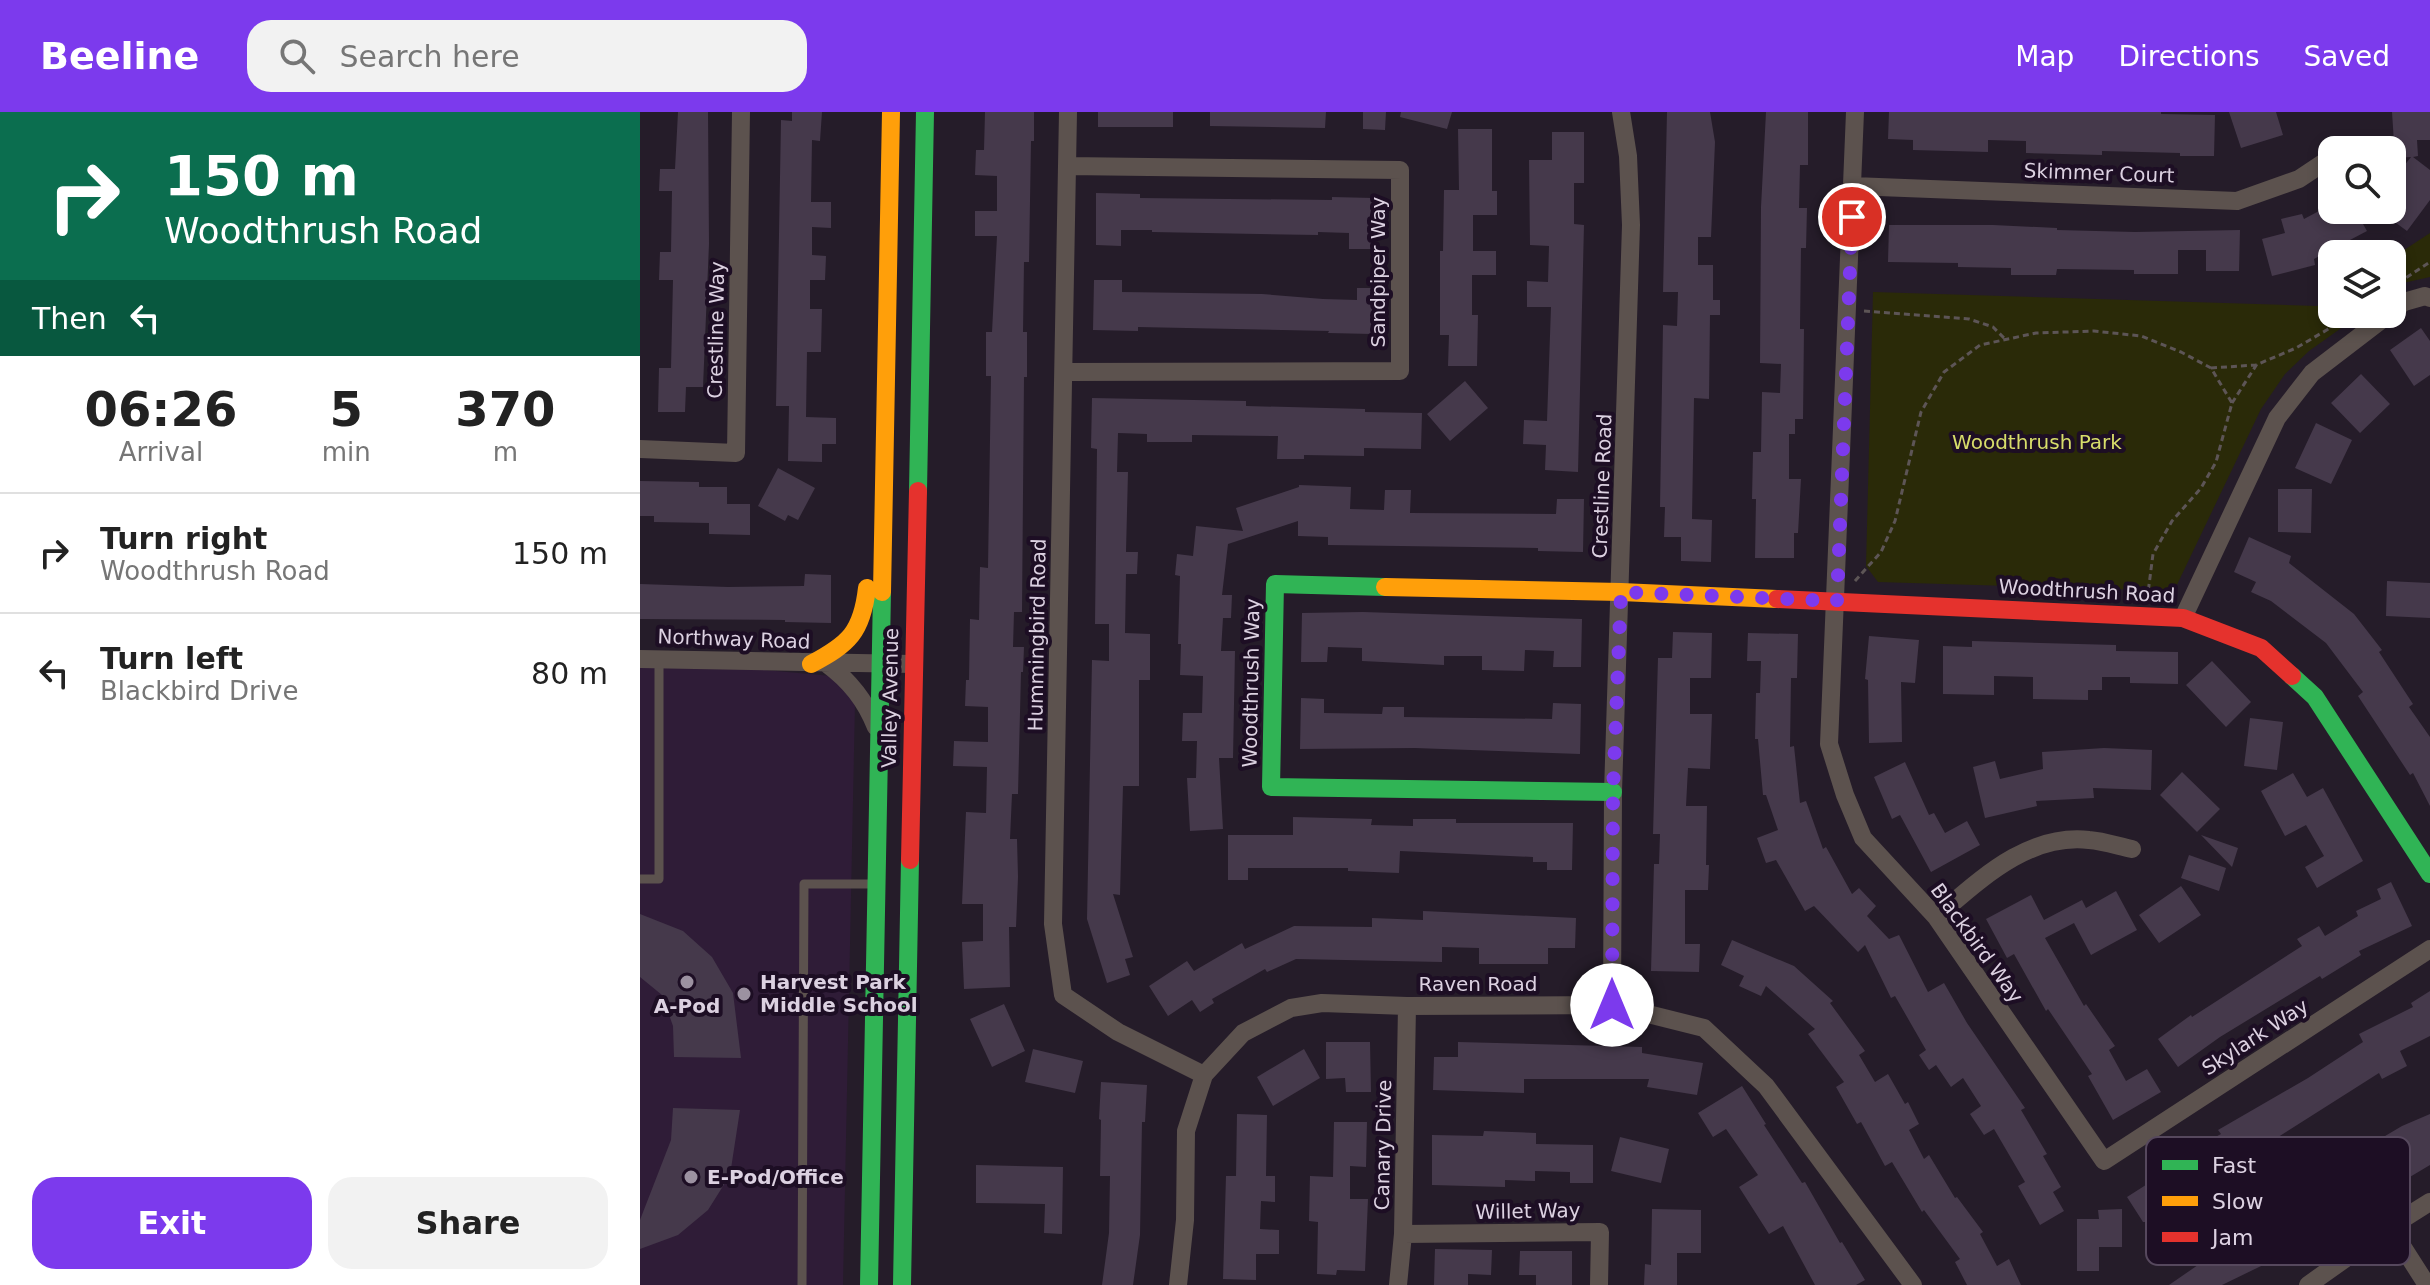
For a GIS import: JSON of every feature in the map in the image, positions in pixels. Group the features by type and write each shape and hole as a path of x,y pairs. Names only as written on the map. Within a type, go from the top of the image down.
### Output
{"main road":[{"name":"Valley Avenue","path":"869,1285 891,112"},
{"name":"Valley Avenue","path":"902,1285 925,112"},
{"name":"Valley Avenue","path":"819,664 858,632 866,604 868,568 882,535"},
{"name":"Woodthrush Way","path":"1613,792 1271,787 1275,584 1621,592"},
{"name":"Woodthrush Road","path":"1621,592 2183,618 2261,648 2315,697 2430,874"}],"street":[{"name":"Crestline Way","path":"640,449 736,453 741,112"},
{"name":"Hummingbird Road","path":"1068,112 1053,924 1063,995 1118,1032 1204,1075"},
{"name":"Crestline Road","path":"1612,1005 1613,792 1631,225 1628,156 1621,112"},
{"name":"Blackbird Way","path":"1855,112 1829,744 1863,838 1936,917 2104,1161"},
{"name":"Sandpiper Way","path":"1065,372 1400,371 1400,170 1067,166"},
{"name":"Skimmer Court","path":"1853,186 2237,201 2299,179 2318,166"},
{"path":"2406,301 2425,296 2430,298"},
{"path":"2183,618 2277,418 2312,373 2370,328"},
{"name":"Northway Road","path":"650,659 913,664"},
{"name":"Northway Road","path":"819,664 843,676 863,700 878,734"},
{"path":"1936,917 2002,862 2058,840 2088,840 2132,849"},
{"name":"Skylark Way","path":"2104,1161 2430,949"},
{"name":"Raven Road","path":"1178,1285 1185,1220 1186,1131 1204,1075 1243,1033 1291,1008 1322,1003 1407,1006 1612,1005 1704,1028 1766,1086 1910,1284"},
{"name":"Canary Drive","path":"1398,1285 1403,1234 1407,1006"},
{"path":"2410,1214 2430,1202"},
{"name":"Willet Way","path":"1403,1234 1600,1232 1599,1285"},
{"path":"2410,1258 2427,1285"},
{"path":"2308,1285 2336,1265"}],"lane":[{"path":"640,879 659,879 650,659"},
{"path":"802,1285 804,884 876,884"}],"path":[{"path":"2406,278 2430,262"},
{"path":"1849,311 1969,319 1993,327 2006,340"},
{"path":"2211,368 2257,364 2296,348 2330,328"},
{"path":"1837,601 1881,552 1895,521 1921,412 1944,372 1980,345 2036,333 2094,331 2141,336 2211,368 2232,403"},
{"path":"2148,616 2153,554 2172,521 2201,488 2216,462 2232,403 2257,364"}],"shaded area":[{"name":"Harvest Park Middle School","path":"640,659 832,676 855,703 843,1285 640,1285"}],"green space":[{"path":"2430,233 2430,277 2406,282 2406,249"},
{"name":"Woodthrush Park","path":"1873,292 2318,305 2318,328 2341,328 2309,351 2285,374 2261,409 2174,591 1878,582 1866,566"}],"building":[{"path":"678,112 708,112 709,244 703,387 686,387 685,412 658,412 659,368 671,368 673,280 659,280 660,252 671,252 672,191 659,191 660,169 675,169"},
{"path":"792,112 822,112 820,141 812,140 811,202 831,202 831,228 812,227 812,255 826,256 825,280 810,280 810,309 822,309 821,352 807,352 806,417 836,418 836,444 822,444 822,462 788,461 789,406 776,406 781,120 792,121"},
{"path":"985,112 1034,112 1029,262 1024,262 1023,332 1027,332 1027,377 1024,377 1022,612 1014,612 1013,647 1024,647 1018,794 1012,794 1010,839 1017,839 1018,877 1016,927 1009,927 1010,987 964,989 962,942 983,941 983,904 962,904 966,812 986,813 987,767 953,766 954,741 988,742 988,707 965,706 966,680 969,680 970,619 979,620 980,567 988,568 991,376 986,376 986,332 992,332 997,236 975,236 975,211 997,211 997,176 975,175 976,150 984,150"},
{"path":"1098,112 1173,112 1173,127 1098,127"},
{"path":"1210,112 1326,112 1325,128 1210,126"},
{"path":"1363,112 1386,112 1385,130 1363,129"},
{"path":"1401,112 1452,112 1447,129 1400,117"},
{"path":"1667,112 1710,112 1715,142 1711,237 1698,237 1698,265 1713,265 1713,300 1720,300 1720,315 1710,315 1709,399 1694,398 1692,519 1712,520 1711,562 1681,561 1681,537 1664,537 1665,507 1660,507 1663,325 1677,326 1678,292 1663,292"},
{"path":"1766,112 1808,112 1808,165 1800,165 1799,208 1807,208 1806,248 1801,248 1803,419 1795,419 1795,434 1789,434 1789,479 1801,479 1794,558 1755,558 1753,452 1761,452 1762,392 1780,393 1781,364 1760,363 1761,207"},
{"path":"1889,112 2161,112 2215,115 2214,156 2102,151 2102,155 2026,153 2026,141 1988,140 1988,152 1913,150 1913,140 1888,139"},
{"path":"2229,112 2276,112 2283,135 2241,148"},
{"path":"2392,112 2430,112 2430,140 2417,140 2418,156 2413,157 2430,170 2430,200 2407,231 2397,224 2406,224 2406,163 2411,157 2406,157 2406,136 2394,136"},
{"path":"1458,129 1492,129 1492,191 1497,191 1497,215 1473,215 1473,251 1496,251 1496,275 1472,275 1472,315 1478,315 1477,366 1448,366 1449,335 1440,335 1444,190 1459,190"},
{"path":"1552,132 1584,132 1584,183 1574,183 1574,224 1584,225 1578,472 1545,470 1546,445 1523,444 1524,420 1547,421 1551,307 1527,307 1527,281 1548,282 1549,246 1530,245 1529,160 1552,160"},
{"path":"1096,193 1140,194 1140,198 1373,198 1373,249 1349,249 1349,233 1318,232 1318,235 1121,230 1121,246 1096,245"},
{"path":"2318,212 2318,224 2363,224 2367,231 2350,240 2318,240 2315,265 2272,276 2262,239 2285,233 2281,219 2302,214 2304,219"},
{"path":"1889,225 1993,225 2135,232 2240,230 2239,271 2206,271 2206,250 2178,250 2178,274 2057,269 2056,275 2011,275 2011,268 1958,267 1958,263 1888,262"},
{"path":"1094,280 1122,280 1122,292 1262,294 1357,300 1357,288 1373,288 1372,334 1138,327 1138,331 1093,330"},
{"path":"2421,328 2430,341 2430,375 2414,386 2390,350"},
{"path":"2361,374 2390,404 2360,433 2331,403"},
{"path":"1465,381 1488,408 1450,441 1427,414"},
{"path":"1092,398 1246,401 1246,406 1422,413 1421,449 1364,448 1364,456 1304,455 1304,459 1277,459 1278,436 1192,435 1192,442 1147,442 1147,434 1118,433 1117,472 1128,472 1126,552 1138,552 1137,574 1126,574 1125,633 1150,634 1150,680 1139,680 1139,786 1123,786 1120,895 1113,894 1133,957 1125,959 1130,975 1107,983 1087,919 1092,660 1109,661 1109,624 1095,624 1097,449 1091,448"},
{"path":"2316,423 2352,440 2331,484 2295,468"},
{"path":"778,468 815,488 798,520 788,515 785,521 758,506"},
{"path":"640,481 699,482 699,487 727,487 727,504 750,504 750,535 709,534 709,523 654,522 654,516 640,516"},
{"path":"1299,485 1351,487 1350,509 1384,510 1385,490 1411,490 1410,513 1556,514 1557,499 1584,499 1583,552 1538,551 1538,548 1328,545 1328,537 1298,536 1298,521 1228,544 1222,595 1232,595 1231,618 1223,618 1221,651 1235,651 1233,758 1219,758 1223,829 1190,831 1187,778 1196,778 1197,741 1182,741 1183,713 1202,713 1203,676 1180,675 1180,576 1175,575 1177,554 1193,556 1196,526 1243,531 1236,508"},
{"path":"2278,489 2312,489 2311,533 2278,532"},
{"path":"2249,537 2291,556 2289,563 2354,614 2382,650 2379,652 2413,704 2409,707 2430,737 2430,806 2413,773 2410,775 2358,696 2363,692 2326,643 2271,601 2251,592 2256,582 2234,572"},
{"path":"805,574 831,575 831,623 640,619 640,584 804,586"},
{"path":"2387,581 2430,583 2430,618 2386,616"},
{"path":"1302,613 1582,619 1581,667 1553,667 1554,651 1525,650 1524,671 1482,670 1482,656 1444,656 1444,665 1362,661 1362,648 1328,647 1327,662 1301,662"},
{"path":"1673,632 1712,633 1711,678 1690,678 1690,714 1712,714 1710,769 1688,768 1686,806 1707,806 1708,890 1685,890 1685,944 1700,944 1699,972 1651,971 1654,864 1659,864 1660,834 1653,834 1658,658 1672,658"},
{"path":"1748,633 1798,634 1797,678 1791,678 1790,747 1794,746 1800,803 1806,801 1823,849 1826,847 1852,894 1859,888 1876,906 1867,916 1889,939 1899,935 1928,992 1944,983 1967,1023 2025,1108 2021,1110 2047,1154 2043,1156 2061,1187 2053,1192 2064,1211 2040,1225 2018,1186 2025,1182 1994,1129 1984,1135 1970,1114 1981,1106 1963,1078 1951,1087 1936,1065 1929,1070 1919,1055 1926,1050 1895,996 1891,998 1865,945 1858,952 1814,906 1805,911 1776,860 1766,863 1757,838 1778,830 1766,795 1763,795 1758,739 1755,739 1756,693 1760,693 1761,661 1747,661"},
{"path":"1869,636 1919,640 1915,683 1901,682 1902,742 1869,743 1868,680 1865,679"},
{"path":"1972,641 2116,645 2116,651 2178,652 2178,684 2130,683 2130,677 2102,677 2102,690 2088,690 2088,700 2033,699 2033,677 1994,676 1994,695 1943,694 1943,646 1972,647"},
{"path":"2212,661 2251,702 2226,727 2186,685"},
{"path":"1301,698 1324,699 1324,713 1382,714 1383,707 1404,707 1404,717 1552,719 1553,703 1581,704 1580,754 1415,748 1300,749"},
{"path":"2250,718 2283,722 2277,770 2244,766"},
{"path":"2104,748 2152,750 2151,790 2093,788 2094,798 2036,801 2037,806 1985,818 1973,767 1995,761 2000,779 2043,769 2042,752"},
{"path":"1905,762 1929,815 1934,813 1945,833 1967,821 1980,845 1931,872 1900,815 1892,819 1874,777"},
{"path":"2182,772 2220,809 2197,832 2160,795"},
{"path":"2293,773 2307,797 2323,788 2363,861 2317,888 2305,867 2324,856 2306,825 2285,836 2261,791"},
{"path":"1293,817 1372,819 1371,825 1413,826 1413,819 1456,819 1456,823 1573,823 1572,870 1547,870 1547,862 1533,862 1533,857 1400,851 1399,873 1348,871 1348,868 1248,868 1248,880 1228,880 1228,835 1293,835"},
{"path":"2201,835 2238,848 2232,867"},
{"path":"2189,855 2226,868 2219,891 2181,878"},
{"path":"2391,882 2412,926 2359,951 2361,955 2322,979 2320,976 2220,1037 2178,1067 2158,1039 2302,946 2297,939 2319,926 2325,936 2358,916 2356,911 2381,899 2377,889"},
{"path":"2181,886 2201,915 2159,943 2139,915"},
{"path":"2116,891 2137,930 2091,955 2074,923 2045,938 2084,1006 2086,1004 2115,1046 2109,1050 2126,1081 2147,1069 2161,1092 2113,1120 2088,1076 2092,1074 2048,1009 2046,1011 2014,954 2007,958 1986,919 2031,895 2044,920 2082,900 2086,908"},
{"path":"1423,911 1576,918 1575,948 1548,948 1548,964 1479,964 1479,948 1442,947 1442,962 1296,959 1267,972 1265,969 1212,999 1214,1003 1200,1012 1192,1000 1168,1016 1149,986 1187,961 1194,971 1242,943 1245,949 1294,926 1372,927 1372,918 1423,920"},
{"name":"A-Pod","path":"640,914 683,931 712,957 733,993 741,1058 674,1057 673,1026 662,995 640,977"},
{"path":"1732,940 1794,966 1833,1001 1830,1003 1865,1051 1859,1055 1875,1082 1888,1074 1905,1104 1908,1102 1919,1124 1909,1130 1924,1159 1929,1155 1955,1198 1983,1232 1980,1234 1997,1266 2009,1259 2021,1285 1967,1285 1955,1262 1960,1259 1924,1210 1922,1212 1892,1162 1885,1166 1861,1122 1857,1124 1836,1087 1844,1082 1808,1034 1815,1029 1766,986 1761,996 1739,986 1744,976 1721,965"},
{"path":"2430,991 2430,1036 2400,1051 2407,1066 2382,1079 2379,1073 2278,1137 2215,1137 2221,1134 2218,1130 2363,1042 2359,1034 2413,1007 2411,1003"},
{"path":"1004,1004 1025,1051 992,1067 970,1019"},
{"path":"1326,1042 1370,1042 1371,1092 1346,1092 1345,1078 1326,1079"},
{"path":"1458,1042 1642,1047 1642,1053 1703,1063 1697,1095 1647,1087 1649,1079 1524,1079 1524,1093 1433,1090 1434,1057 1458,1057"},
{"path":"1033,1049 1083,1061 1075,1093 1025,1082"},
{"path":"1304,1049 1320,1078 1273,1106 1257,1077"},
{"path":"1101,1082 1147,1085 1145,1122 1142,1122 1140,1235 1133,1285 1102,1285 1109,1233 1110,1176 1100,1176"},
{"path":"1742,1086 1865,1280 1856,1285 1815,1285 1783,1226 1769,1234 1739,1187 1758,1175 1726,1129 1713,1137 1698,1113"},
{"name":"E-Pod/Office","path":"673,1108 740,1110 730,1175 708,1210 678,1235 640,1249 640,1220 671,1140"},
{"path":"1237,1114 1267,1115 1266,1176 1275,1176 1275,1202 1261,1201 1260,1229 1279,1230 1279,1254 1256,1254 1256,1280 1223,1279 1226,1176 1236,1176"},
{"path":"2430,1114 2430,1165 2410,1177 2410,1137 2383,1137"},
{"path":"1334,1122 1367,1122 1366,1167 1350,1166 1350,1199 1368,1199 1365,1271 1337,1270 1336,1275 1317,1274 1318,1222 1309,1221 1310,1176 1333,1177"},
{"path":"1484,1131 1536,1133 1536,1144 1593,1145 1593,1183 1570,1183 1570,1172 1535,1171 1535,1181 1505,1180 1505,1187 1432,1185 1432,1135 1483,1136"},
{"path":"1620,1137 1669,1149 1661,1183 1611,1171"},
{"path":"976,1165 1063,1167 1062,1234 1044,1233 1045,1204 976,1203"},
{"path":"2146,1185 2146,1222 2143,1222 2127,1197"},
{"path":"1652,1209 1701,1210 1701,1253 1677,1253 1677,1285 1644,1285 1645,1264 1651,1265"},
{"path":"2122,1209 2122,1247 2099,1247 2099,1271 2077,1271 2077,1219 2099,1219 2098,1210"},
{"path":"1435,1249 1492,1250 1491,1275 1468,1274 1468,1285 1434,1285"},
{"path":"1520,1251 1572,1251 1572,1285 1536,1285 1536,1275 1519,1275"},
{"path":"2198,1265 2263,1265 2222,1285 2169,1285"}],"traffic: fast":[{"path":"918,491 925,112"},
{"path":"1385,587 1275,584 1271,787 1613,792"},
{"path":"869,1285 882,592"},
{"path":"2292,676 2315,697 2430,874"},
{"path":"902,1285 910,860"}],"traffic: slow":[{"path":"882,592 891,112"},
{"path":"1385,587 1777,599"},
{"path":"811,664 835,650 851,635 861,616 867,588"}],"traffic: jam":[{"path":"910,860 918,491"},
{"path":"1777,599 2183,618 2261,648 2292,676"}],"place":[{"name":"A-Pod","path":"687,982"},
{"name":"Harvest Park Middle School","path":"744,994"},
{"name":"E-Pod/Office","path":"691,1177"}],"route":[{"path":"1612,1005 1613,792 1621,592 1837,601 1852,217"}]}
